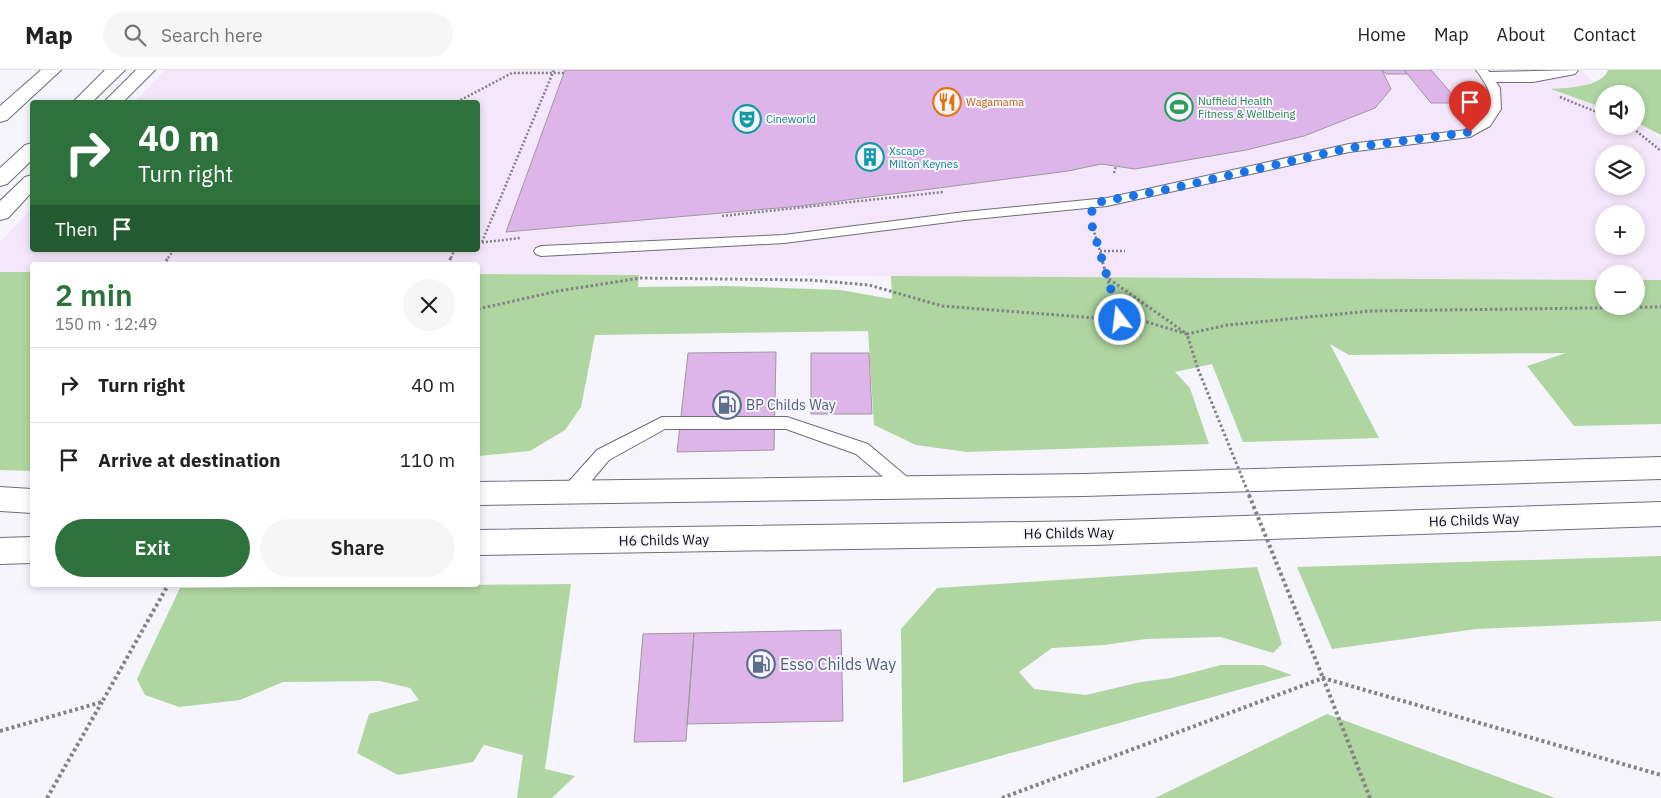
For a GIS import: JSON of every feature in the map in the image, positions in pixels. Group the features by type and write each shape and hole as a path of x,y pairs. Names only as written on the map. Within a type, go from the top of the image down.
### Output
{"street":[{"path":"0,116 52,70"},
{"path":"84,100 116,70"},
{"path":"115,100 146,70"},
{"path":"1486,73 1533,77 1569,70"},
{"path":"0,180 30,151"},
{"path":"0,212 30,183"},
{"path":"480,494 1084,485 1661,468"},
{"path":"0,499 30,501"},
{"name":"H6 Childs Way","path":"480,543 1093,533 1661,514"},
{"path":"0,551 30,550"}],"lane":[{"path":"542,251 784,239 965,216 1094,203 1169,189 1349,148 1470,132 1487,123 1496,110 1497,97 1486,73"},
{"path":"570,492 603,455 662,423 787,423 862,449 907,487"}],"path":[{"path":"508,70 512,73"},
{"path":"482,242 553,72"},
{"path":"461,100 512,73 564,73"},
{"path":"1533,77 1550,92 1595,110"},
{"path":"1643,135 1661,151"},
{"path":"1114,173 1116,166"},
{"path":"1094,203 1090,219 1120,320"},
{"path":"1100,251 1125,250"},
{"path":"164,262 172,252"},
{"path":"480,309 558,291 641,278 810,280 869,285 942,306 1147,322 1188,334 1227,325 1370,311 1661,307"},
{"path":"1109,279 1188,334 1198,369 1370,798"},
{"path":"47,798 167,587"},
{"path":"1002,798 1323,678 1661,775"},
{"path":"0,731 102,702"}],"shaded area":[{"path":"165,70 1581,70 1594,82 1577,87 1553,89 1595,105 1595,135 1645,135 1645,125 1661,140 1661,280 1645,280 1645,265 1595,265 1595,280 480,274 480,262 30,262 30,272 0,272 0,242 30,210 30,252 480,252 480,100 136,100"}],"green space":[{"path":"1608,70 1661,70 1661,135 1645,127 1645,85 1595,85 1595,105 1551,89 1583,86 1604,76"},
{"path":"0,272 30,272 30,471 0,470"},
{"path":"480,274 639,275 638,287 727,286 840,290 892,299 891,276 1595,280 1595,315 1645,315 1645,280 1661,280 1661,424 1574,426 1527,366 1566,353 1349,355 1330,344 1379,438 1243,442 1212,364 1175,372 1190,388 1209,444 967,452 916,445 874,425 868,331 595,335 581,407 565,430 530,451 480,456"},
{"path":"1661,556 1661,621 1476,629 1332,649 1297,567"},
{"path":"1257,567 1282,644 1273,653 1221,637 1146,639 1104,645 1052,648 1019,672 1034,689 1086,695 1141,682 1171,678 1221,665 1263,665 1292,675 903,783 901,629 937,588"},
{"path":"571,584 545,769 575,776 552,798 517,798 523,755 484,745 473,762 398,775 357,753 369,714 419,700 410,688 380,681 283,682 240,700 179,707 145,695 137,679 180,588 480,587 480,585"},
{"path":"1327,714 1555,798 1155,798"}],"building":[{"name":"Xscape Milton Keynes","path":"565,70 1382,70 1391,89 1375,108 1304,136 1246,150 1135,169 1101,164 1068,171 801,206 506,232"},
{"path":"1382,70 1404,70 1407,74 1386,74"},
{"path":"1404,70 1431,70 1460,103 1431,103"},
{"path":"776,352 774,450 677,452 688,353"},
{"path":"811,353 869,353 872,414 811,414"},
{"path":"841,630 843,721 687,724 694,633"},
{"path":"694,633 686,741 634,742 643,634"}],"place":[{"name":"Wagamama","path":"947,102"},
{"name":"Nuffield Health Fitness & Wellbeing","path":"1179,107"},
{"name":"Cineworld","path":"747,119"},
{"name":"Xscape Milton Keynes","path":"870,157"},
{"name":"BP Childs Way","path":"727,405"},
{"name":"Esso Childs Way","path":"761,664"}],"route":[{"path":"1120,320 1090,219 1094,203 1169,189 1349,148 1470,132"}]}
